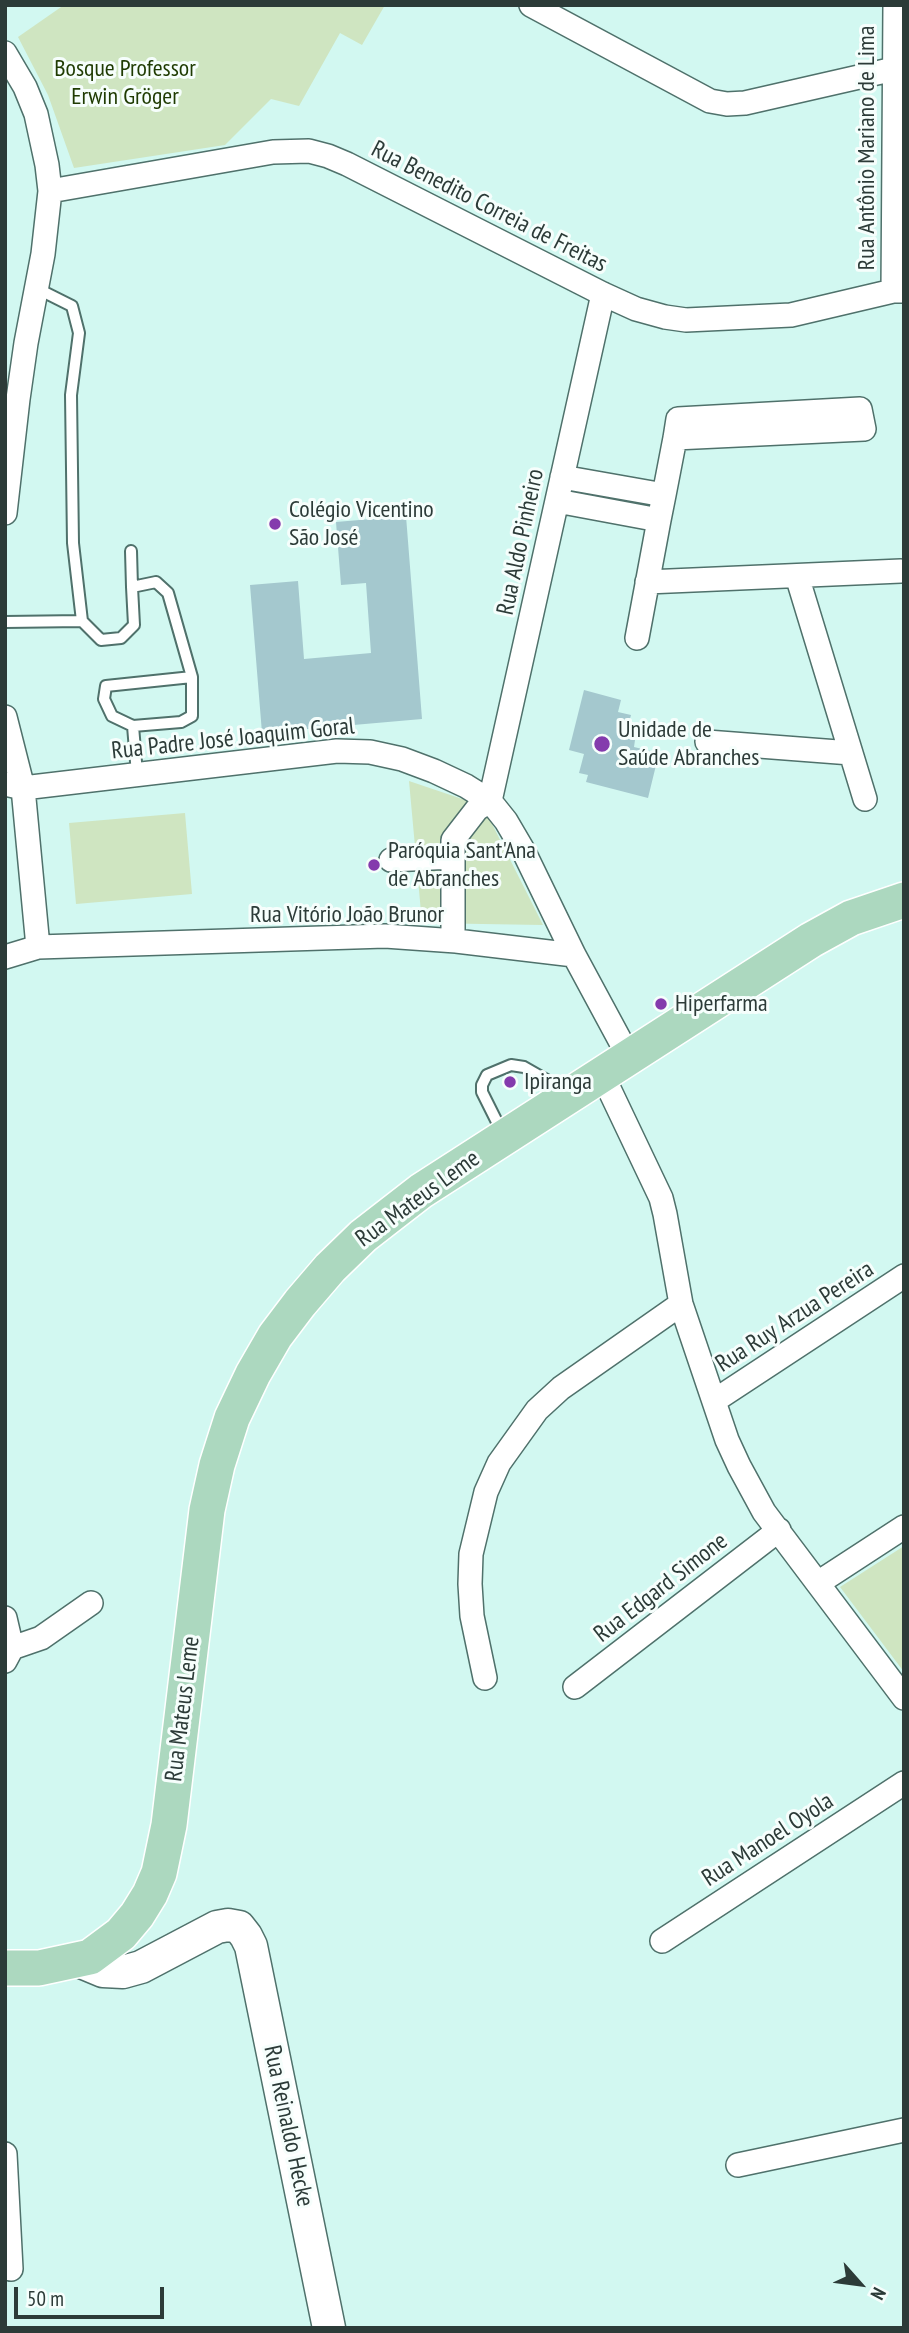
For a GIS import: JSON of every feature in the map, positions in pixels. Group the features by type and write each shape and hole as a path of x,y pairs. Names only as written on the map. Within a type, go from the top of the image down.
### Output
{"main road":[{"name":"Rua Mateus Leme","path":"5,1968 39,1968 79,1961 98,1952 121,1934 150,1894 159,1873 169,1825 207,1510 217,1465 233,1418 253,1374 275,1336 300,1303 330,1268 363,1236 421,1192 811,940 851,918 904,900"}],"street":[{"path":"531,5 710,101 727,104 745,103 894,69"},
{"name":"Rua Antônio Mariano de Lima","path":"895,5 898,291"},
{"path":"5,53 25,87 36,114 50,191 46,232 18,398 5,513"},
{"name":"Rua Benedito Correia de Freitas","path":"50,191 272,152 309,151 359,170 603,294 636,309 666,317 686,320 790,316 898,291"},
{"name":"Rua Aldo Pinheiro","path":"490,801 603,294"},
{"path":"637,638 678,419 860,410 864,429 675,438"},
{"path":"562,477 664,495"},
{"path":"557,501 659,520"},
{"path":"648,582 901,571"},
{"path":"797,576 865,799"},
{"path":"5,717 38,947"},
{"path":"707,742 851,753"},
{"name":"Rua Padre José Joaquim Goral","path":"14,786 337,751 370,752 402,759 466,786 490,801 523,850 574,956"},
{"path":"453,940 453,840 477,809 490,801"},
{"path":"391,860 453,858"},
{"name":"Rua Vitório João Brunor","path":"5,957 38,947 385,936 453,940 574,956"},
{"path":"574,956 616,1066 661,1198 681,1304 727,1440 747,1483 779,1530 904,1698"},
{"name":"Rua Ruy Arzua Pereira","path":"714,1401 904,1276"},
{"path":"485,1678 472,1616 471,1553 486,1492 499,1464 537,1410 561,1388 681,1304"},
{"path":"818,1583 904,1527"},
{"name":"Rua Edgard Simone","path":"575,1687 779,1530"},
{"path":"5,1618 9,1655 41,1638 91,1603"},
{"name":"Rua Manoel Oyola","path":"662,1941 904,1783"},
{"name":"Rua Reinaldo Hecke","path":"79,1961 103,1971 122,1972 141,1967 217,1927 239,1927 246,1936 251,1946 329,2328"},
{"path":"738,2165 904,2130"},
{"path":"5,2154 11,2269"}],"lane":[{"path":"36,288 72,306 79,332 71,395 73,543 82,621 100,640 121,638 134,625 131,551"},
{"path":"132,587 156,582 168,593 192,677 192,716 181,722 133,726 111,716 104,699 106,686 192,677"},
{"path":"5,622 82,621"},
{"path":"133,726 137,774"},
{"path":"504,1137 482,1092 482,1085 488,1075 510,1065 524,1067 571,1094"}],"green space":[{"name":"Bosque Professor Erwin Gröger","path":"64,5 385,5 362,45 340,33 299,106 271,99 225,145 74,168 48,95 18,37"},
{"path":"409,781 483,806 543,925 422,923"},
{"path":"185,813 192,894 76,904 69,823"},
{"path":"904,1546 904,1672 840,1587"}],"building":[{"path":"406,516 422,719 262,733 250,585 298,581 304,659 371,653 366,583 341,585 336,522"},
{"name":"Unidade de Saúde Abranches","path":"584,690 621,700 618,712 631,715 625,738 635,740 634,747 659,753 648,798 586,782 588,775 579,773 584,754 569,750"}],"place":[{"name":"Colégio Vicentino São José","path":"275,524"},
{"name":"Unidade de Saúde Abranches","path":"602,744"},
{"name":"Paróquia Sant'Ana de Abranches","path":"374,865"},
{"name":"Hiperfarma","path":"661,1004"},
{"name":"Ipiranga","path":"510,1082"}]}
